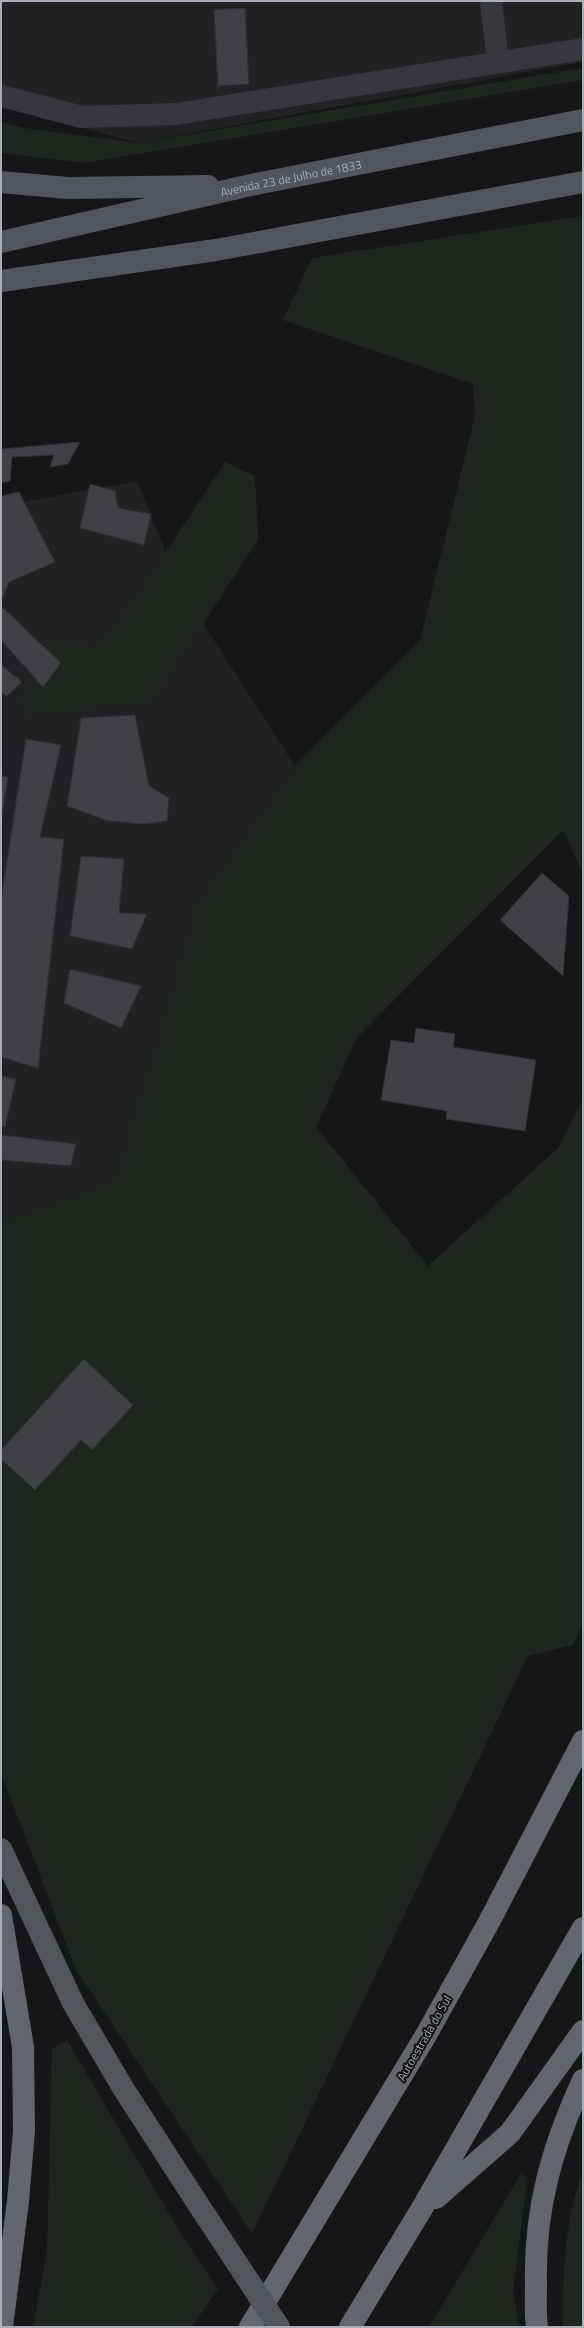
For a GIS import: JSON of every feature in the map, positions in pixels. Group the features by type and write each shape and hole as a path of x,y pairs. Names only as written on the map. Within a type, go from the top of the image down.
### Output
{"highway":[{"name":"Autoestrada do Sul","path":"250,2327 426,2035 490,1922 583,1741"},
{"path":"1,1915 23,2047 24,2131 18,2201 2,2327"},
{"path":"350,2327 421,2210 583,1928"},
{"path":"421,2210 510,2133 583,2032"},
{"path":"537,2327 535,2264 540,2208 550,2164 569,2110 583,2080"}],"main road":[{"name":"Avenida 23 de Julho de 1833","path":"1,242 251,185 583,120"},
{"path":"1,182 68,188 251,185"},
{"path":"1,281 216,250 583,182"},
{"path":"1,1849 73,2004 122,2088 279,2327"}],"lane":[{"path":"491,1 498,62"},
{"path":"1,96 82,117 176,114 583,48"}],"shaded area":[{"path":"1,1 583,1 583,62 137,143 1,105"},
{"path":"583,68 583,80 84,163 1,153 1,122 25,128 137,143"},
{"path":"583,216 583,874 563,830 357,1038 316,1127 428,1266 558,1148 583,1098 583,1623 573,1645 528,1656 252,2234 76,1970 1,1773 1,1222 113,1180 188,931 194,904 295,766 420,640 475,416 473,384 283,320 312,258"},
{"path":"225,462 255,476 258,540 153,701 24,717 19,700 51,640 97,646 144,585"},
{"path":"137,481 179,586 295,766 194,904 188,931 113,1180 1,1222 1,506"},
{"path":"67,2040 180,2232 218,2289 192,2327 33,2327 47,2250 52,2049"},
{"path":"583,2170 583,2327 563,2327 564,2268 568,2227 577,2188"},
{"path":"522,2172 527,2180 513,2290 519,2327 429,2327"}],"building":[{"path":"245,8 249,84 218,86 214,10"},
{"path":"80,442 68,464 50,467 54,455 12,457 10,481 1,483 1,449"},
{"path":"90,484 115,491 118,508 151,514 144,545 80,528"},
{"path":"19,492 55,562 9,582 1,601 1,496"},
{"path":"1,606 61,663 43,687 1,640"},
{"path":"1,665 22,682 7,696 1,692"},
{"path":"135,715 149,786 169,798 167,821 144,824 108,821 67,806 81,718"},
{"path":"26,739 61,745 40,837 64,839 38,1068 1,1057 1,899"},
{"path":"1,776 8,777 1,823"},
{"path":"81,856 124,859 119,913 147,914 132,949 70,936"},
{"path":"542,873 569,896 563,976 500,920"},
{"path":"70,969 141,986 121,1028 64,1003"},
{"path":"416,1028 455,1034 453,1047 536,1060 525,1131 446,1119 447,1111 381,1100 391,1040 414,1043"},
{"path":"1,1076 16,1079 5,1127 1,1126"},
{"path":"1,1135 76,1144 71,1166 1,1160"},
{"path":"84,1359 133,1405 92,1450 81,1440 35,1490 1,1459 1,1450"}]}
